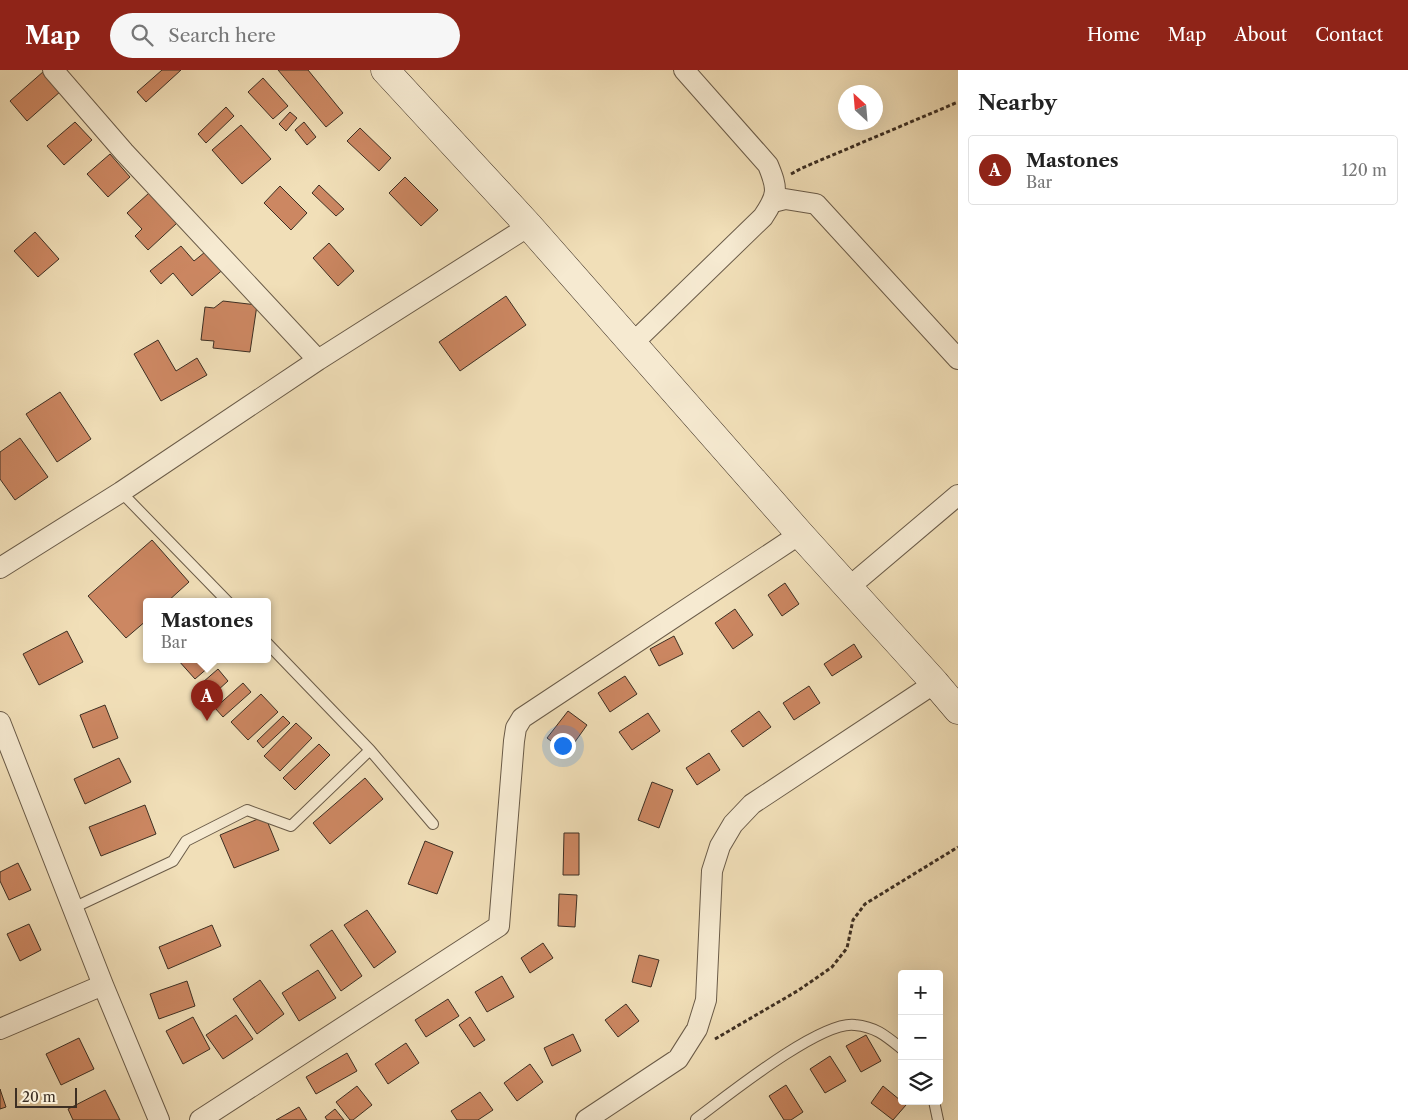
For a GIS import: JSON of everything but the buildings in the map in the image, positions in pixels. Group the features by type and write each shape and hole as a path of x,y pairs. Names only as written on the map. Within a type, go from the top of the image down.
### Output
{"street":[{"path":"53,70 130,159 318,360"},
{"path":"385,70 529,226 958,710"},
{"path":"632,344 763,217 775,193 768,165 684,70"},
{"path":"775,193 785,200 816,204 958,359"},
{"path":"0,568 122,492 318,360 529,226"},
{"path":"848,588 958,495"},
{"path":"200,1120 499,926 514,741 516,728 522,718 800,534"},
{"path":"586,1120 678,1059 697,1028 706,1000 712,871 720,846 733,824 752,804 935,683"},
{"path":"0,722 158,1120"},
{"path":"0,1028 103,985"}],"lane":[{"path":"122,492 224,598"},
{"path":"271,647 370,750 433,824"},
{"path":"73,908 173,861 186,841 247,810 291,826 370,750"},
{"path":"697,1120 804,1042 827,1030 854,1024 881,1032 898,1046"},
{"path":"935,1105 938,1120"}],"path":[{"path":"775,193 802,168 958,102"},
{"path":"712,1041 747,1022 832,967 847,948 853,920 865,904 958,847"}],"place":[{"name":"Mastones","path":"207,721"}]}
